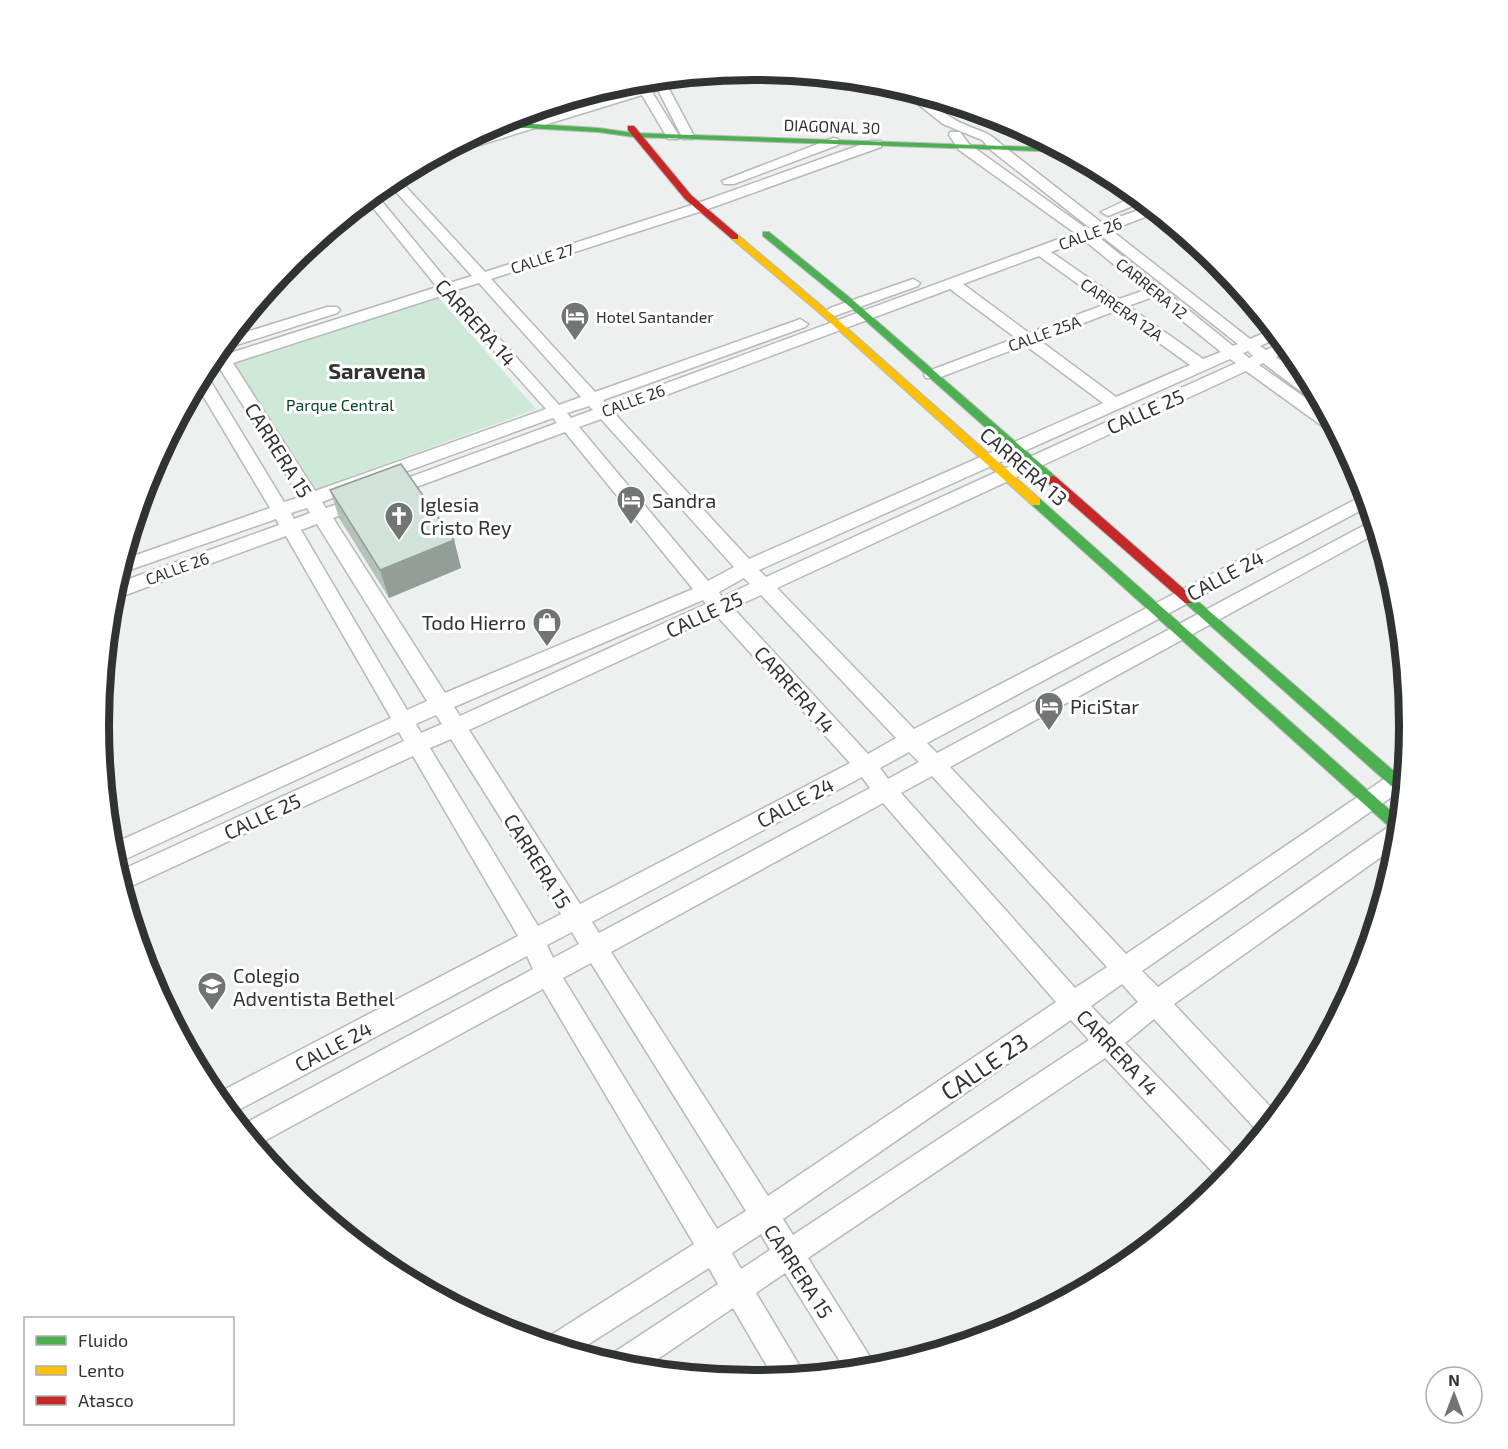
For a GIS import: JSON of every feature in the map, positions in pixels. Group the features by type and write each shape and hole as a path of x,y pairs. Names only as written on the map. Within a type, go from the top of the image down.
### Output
{"main road":[{"name":"DIAGONAL 30","path":"516,126 992,142 1026,140"},
{"name":"CARRERA 13","path":"632,131 700,207 832,320 1159,610 1391,820"},
{"path":"654,132 672,150"},
{"name":"DIAGONAL 30","path":"687,132 876,144 959,141"},
{"name":"DIAGONAL 30","path":"992,142 1044,148"},
{"path":"707,189 727,202"},
{"name":"CARRERA 13","path":"759,229 858,310 1206,617 1397,778"}],"street":[{"path":"661,87 687,132"},
{"path":"642,90 671,132"},
{"path":"480,141 532,126 575,105 599,98"},
{"name":"CARRERA 12","path":"922,101 947,121 992,142 1088,227 1155,291 1249,355 1303,387"},
{"name":"CARRERA 12","path":"947,121 959,141 1088,227 1319,414"},
{"name":"CALLE 27","path":"230,349 475,272 833,142"},
{"name":"CALLE 27","path":"475,272 700,207 727,202 876,144"},
{"name":"CARRERA 14","path":"399,186 746,568 934,764 1264,1119"},
{"name":"CARRERA 14","path":"375,203 441,283 562,418 720,607 865,765 885,791 1107,1042 1225,1165"},
{"name":"CALLE 26","path":"858,310 952,284 1041,251 1133,203"},
{"name":"CALLE 26","path":"129,565 316,508 1088,227 1145,212"},
{"name":"CARRERA 12A","path":"1041,251 1202,366"},
{"path":"952,284 1116,405"},
{"name":"CALLE 25A","path":"932,375 1155,291"},
{"name":"CALLE 25","path":"128,877 1005,475 1249,355 1270,338"},
{"name":"CALLE 25","path":"121,851 440,704 706,591 746,568 1202,366 1277,348"},
{"name":"CARRERA 15","path":"224,358 455,729 857,1361"},
{"name":"CARRERA 15","path":"205,386 286,518 416,746 533,940 548,974 786,1368"},
{"name":"CALLE 26","path":"316,508 361,501 562,418"},
{"name":"CALLE 24","path":"230,1101 1360,504"},
{"name":"CALLE 26","path":"124,587 286,518"},
{"name":"CALLE 24","path":"255,1132 1369,530"},
{"name":"CALLE 23","path":"567,1341 764,1216 1396,785"},
{"path":"633,1358 1107,1042 1157,1002 1389,839"}],"green space":[{"name":"Parque Central","path":"437,296 536,409 314,490 232,363"}],"building":[{"name":"Iglesia Cristo Rey","path":"401,464 454,540 380,570 330,490"}],"traffic: fast":[{"path":"517,125 598,130 634,135 1047,150"},
{"path":"766,234 852,304 1052,480"},
{"path":"1036,502 1391,820"},
{"path":"1189,600 1396,782"}],"traffic: slow":[{"path":"735,237 826,314 1036,502"}],"traffic: jam":[{"path":"631,128 688,197 735,237"},
{"path":"1052,480 1189,600"}],"place":[{"name":"Hotel Santander","path":"575,342"},
{"name":"Sandra","path":"631,526"},
{"name":"Iglesia Cristo Rey","path":"399,542"},
{"name":"Todo Hierro","path":"547,648"},
{"name":"PiciStar","path":"1049,732"},
{"name":"Colegio Adventista Bethel","path":"212,1012"}],"district":[{"name":"Saravena","path":"377,370"}]}
